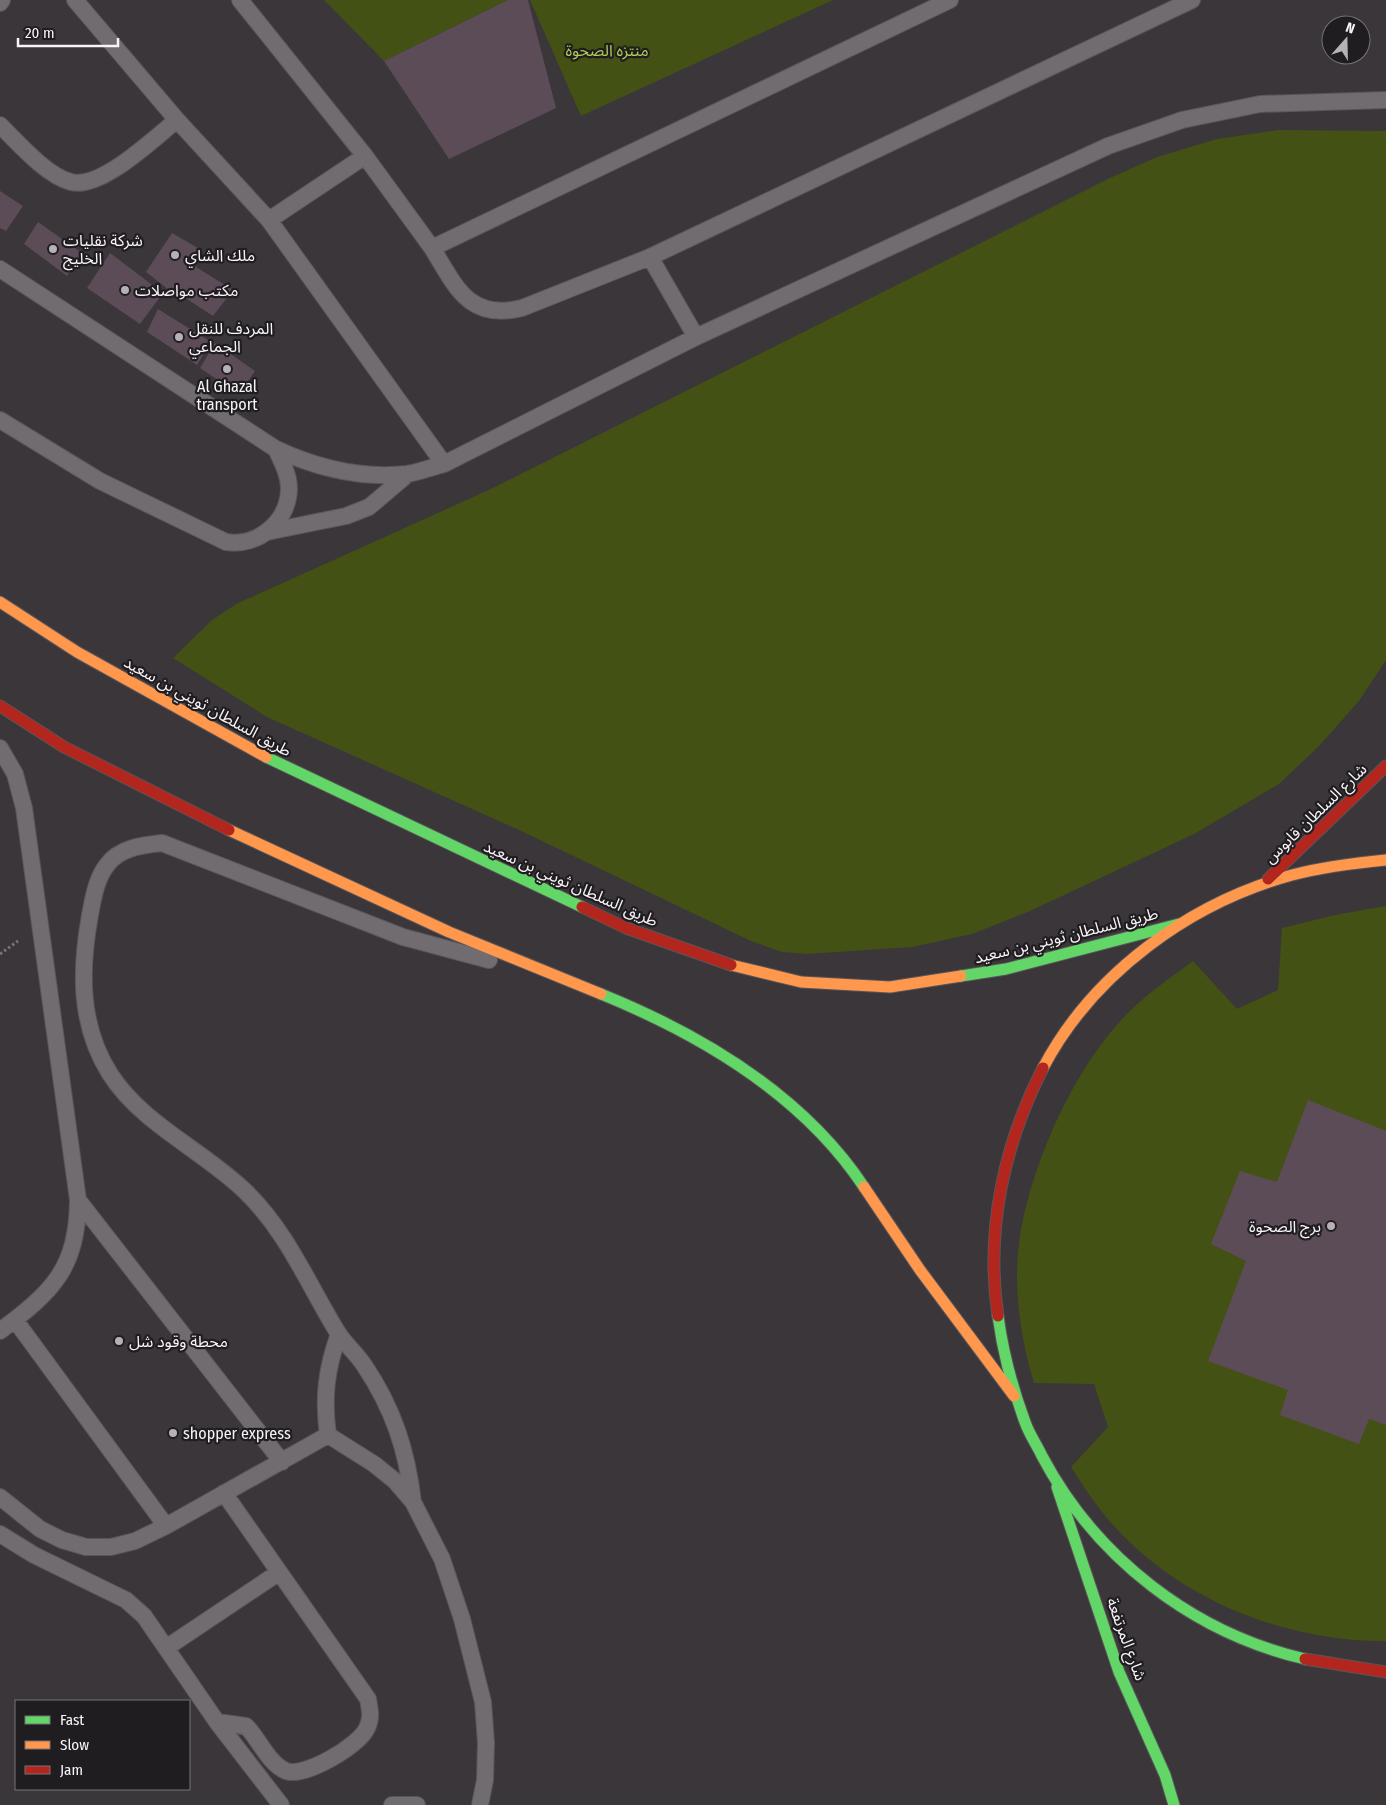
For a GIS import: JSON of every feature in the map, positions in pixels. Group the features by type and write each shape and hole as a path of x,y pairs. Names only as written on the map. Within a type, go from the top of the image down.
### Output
{"main road":[{"name":"طريق السلطان ثويني بن سعيد","path":"0,602 77,652 290,770 626,928 718,962 801,982 890,987 1006,969 1179,924"},
{"path":"0,706 64,747 254,842 548,974 623,1003 702,1041 780,1096 819,1131 856,1174 920,1270 1014,1396"},
{"name":"شارع السلطان قابوس","path":"1265,882 1386,766"},
{"path":"1386,860 1317,868 1265,882 1223,900 1179,924 1118,971 1089,1002 1048,1059 1018,1121 999,1188 992,1257 997,1327 1014,1396 1032,1440 1055,1481 1085,1522 1120,1560 1159,1592 1196,1616 1234,1636 1279,1653 1323,1664 1386,1672"},
{"name":"شارع المرتفعة","path":"1055,1481 1119,1672 1165,1775 1174,1805"}],"lane":[{"path":"75,0 177,120 269,220 444,464"},
{"path":"240,0 365,156 432,248 458,289 470,303 486,311 504,313 522,308 650,257 1192,0"},
{"path":"432,248 950,0"},
{"path":"0,268 276,449 306,463 339,471 365,474 408,474 444,464 696,338 1108,146 1182,120 1260,104 1386,100"},
{"path":"0,125 43,165 72,182 91,182 106,175 177,120"},
{"path":"269,220 365,156"},
{"path":"650,257 696,338"},
{"path":"0,420 100,481 162,513 226,542 239,544 250,542 267,532 346,516 368,507 408,474"},
{"path":"267,532 281,514 287,501 289,488 284,466 276,449"},
{"path":"0,748 15,774 24,808 78,1200 76,1236 60,1278 15,1320 0,1331"},
{"path":"413,1502 408,1464 398,1429 382,1394 363,1363 339,1334 302,1266 277,1228 247,1193 213,1162 138,1109 110,1074 91,1033 82,988 85,944 94,892 107,864 132,847 162,843 403,937 548,974"},
{"path":"78,1200 282,1462"},
{"path":"15,1320 166,1526"},
{"path":"339,1334 325,1382 324,1409 328,1435 374,1464 395,1482 413,1502 442,1559 453,1591 483,1702 486,1752 485,1780 480,1805"},
{"path":"0,1497 40,1529 62,1540 86,1547 111,1547 135,1541 166,1526 328,1435"},
{"path":"217,1722 246,1726 276,1765 287,1772 300,1773 312,1769 355,1742 366,1730 371,1715 368,1699 278,1573 224,1493"},
{"path":"0,1534 34,1555 126,1600 144,1616 217,1722 281,1805"},
{"path":"166,1648 278,1573"},
{"path":"392,1805 417,1805"}],"green space":[{"path":"324,0 508,0 384,61"},
{"name":"منتزه الصحوة","path":"530,0 833,0 581,116"},
{"path":"1278,130 1386,131 1386,660 1359,701 1319,746 1279,784 1194,834 1030,911 972,934 912,947 807,954 782,952 751,941 519,830 267,717 173,658 212,620 236,604 491,489 1110,178 1157,157 1217,139"},
{"path":"1386,906 1386,1641 1347,1639 1308,1633 1269,1623 1232,1609 1197,1592 1163,1570 1133,1545 1101,1511 1071,1467 1108,1427 1094,1384 1034,1383 1025,1349 1019,1314 1017,1261 1024,1215 1032,1184 1056,1122 1087,1064 1133,1008 1193,961 1237,1009 1278,990 1282,928 1335,915"}],"building":[{"path":"508,0 528,0 556,108 449,159 384,61"},
{"path":"0,191 23,206 6,231 0,228"},
{"name":"شركة نقليات الخليج","path":"38,222 82,253 67,276 24,244"},
{"path":"172,233 198,248 188,262 233,290 213,316 170,288 169,290 146,272"},
{"name":"مكتب مواصلات","path":"110,253 163,293 140,324 87,288"},
{"name":"المردف للنقل الجماعي","path":"158,309 211,342 197,365 147,332"},
{"name":"Al Ghazal transport","path":"215,343 255,371 239,394 200,368"},
{"path":"1308,1100 1386,1131 1386,1425 1369,1419 1359,1444 1280,1415 1288,1390 1208,1361 1246,1261 1211,1244 1240,1171 1277,1182"}],"traffic: fast":[{"path":"266,757 582,907"},
{"path":"961,976 1006,969 1179,924"},
{"path":"601,994 639,1010 676,1029 748,1071 781,1096 811,1124 839,1154 864,1187"},
{"path":"998,1316 1008,1370 1027,1426 1064,1493 1090,1527 1119,1558 1152,1586 1187,1610 1224,1631 1264,1647 1305,1659"},
{"path":"1057,1487 1119,1672 1165,1775 1174,1805"}],"traffic: slow":[{"path":"0,602 77,652 266,757"},
{"path":"229,830 449,932 601,994"},
{"path":"1043,1068 1064,1034 1089,1002 1117,973 1148,946 1182,923 1254,887 1292,875 1386,860"},
{"path":"731,965 801,982 890,987 961,976"},
{"path":"864,1187 920,1270 1014,1396"}],"traffic: jam":[{"path":"0,706 64,747 229,830"},
{"path":"1268,879 1386,766"},
{"path":"582,907 626,928 731,965"},
{"path":"998,1316 994,1252 996,1220 1001,1189 1008,1157 1018,1127 1029,1097 1043,1068"},
{"path":"1305,1659 1386,1672"}],"place":[{"name":"شركة نقليات الخليج","path":"53,249"},
{"name":"ملك الشاي","path":"175,255"},
{"name":"مكتب مواصلات","path":"125,290"},
{"name":"المردف للنقل الجماعي","path":"179,337"},
{"name":"Al Ghazal transport","path":"227,369"},
{"name":"برج الصحوة","path":"1331,1226"},
{"name":"محطة وقود شل","path":"119,1341"},
{"name":"shopper express","path":"173,1433"}]}
